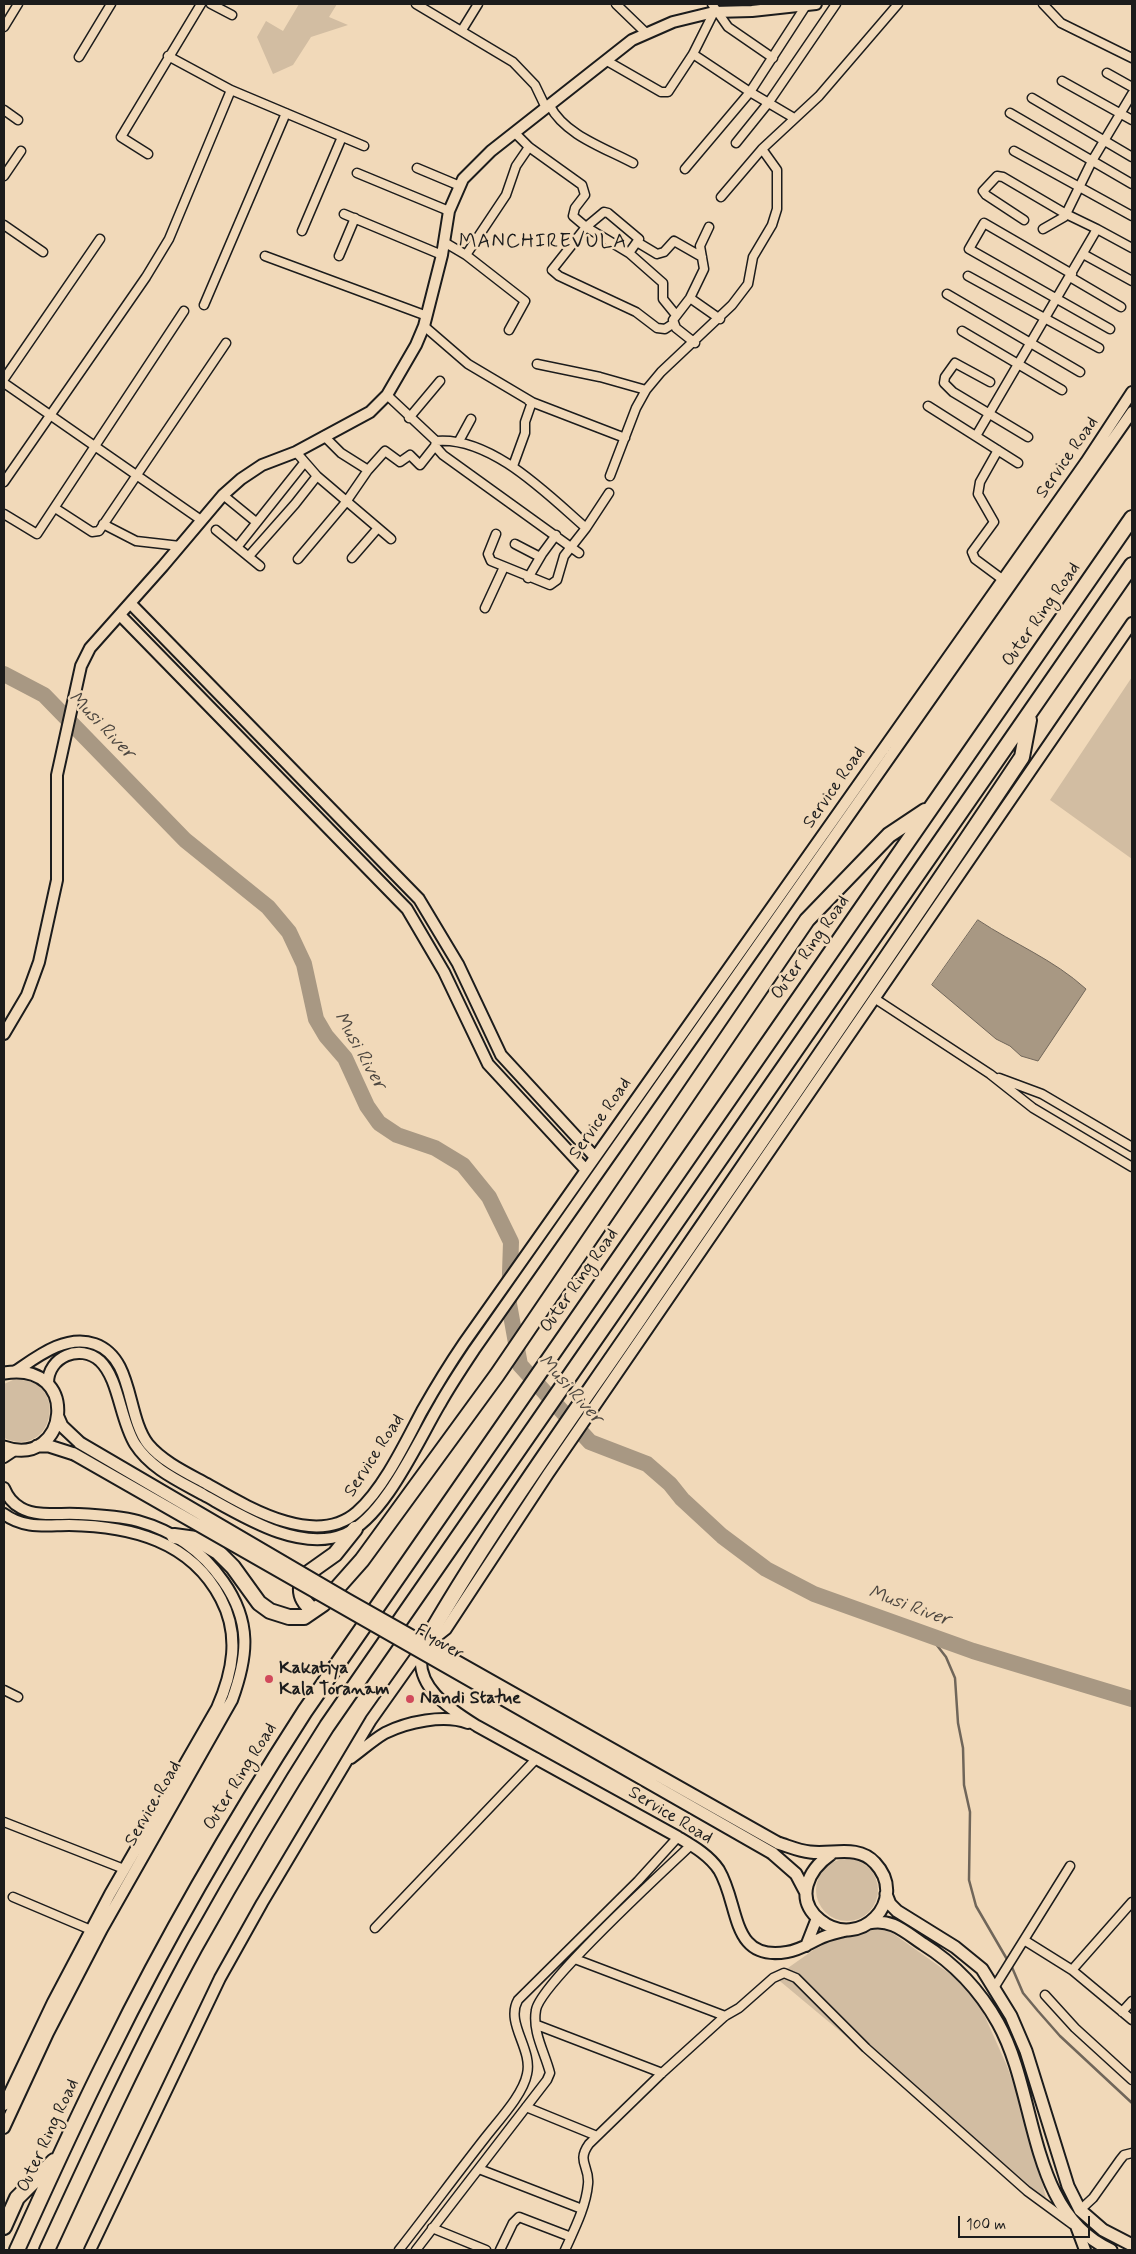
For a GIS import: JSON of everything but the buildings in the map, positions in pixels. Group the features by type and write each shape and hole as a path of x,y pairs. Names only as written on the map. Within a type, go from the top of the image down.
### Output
{"highway":[{"name":"Outer Ring Road","path":"17,2250 61,2154 139,1994 236,1821 341,1656 1132,518"},
{"path":"47,2250 103,2128 159,2015 259,1835 358,1680 1132,565"},
{"path":"422,1648 451,1598 542,1471 610,1361 882,967 1022,757 1030,714"},
{"path":"174,1536 196,1539 218,1552 232,1567 259,1603 270,1611 289,1617 304,1617 323,1604 362,1560 497,1374 807,920 889,835 932,806"},
{"path":"313,1610 307,1605 301,1591 304,1576 336,1554 355,1528"},
{"path":"4,2227 17,2198 61,2154"}],"main road":[{"path":"4,1034 27,995 39,962 57,880 58,775 81,666 90,648 223,495 250,472 296,452 370,412 388,395 416,346 424,326 442,254 448,211 463,179 491,151 632,40 646,33 714,9 816,4"},
{"name":"Service Road","path":"7,1373 46,1352 69,1343 87,1342 96,1344 105,1349 118,1364 137,1424 149,1445 159,1455 182,1470 259,1512 296,1524 321,1525 342,1522 351,1517 365,1504 395,1459 428,1399 464,1343 1132,392"},
{"name":"Service Road","path":"48,1383 50,1369 61,1358 77,1353 93,1356 107,1370 126,1426 135,1444 143,1455 164,1472 256,1524 286,1534 304,1538 332,1538 355,1528 373,1511 394,1484 474,1350 1132,412"},
{"path":"130,603 419,899 458,964 501,1055 594,1156"},
{"path":"120,615 406,909 444,972 488,1064 585,1169"},
{"path":"542,1471 654,1323 874,998 1132,623"},
{"path":"7,1373 38,1376 48,1383 55,1393 58,1405 55,1429 47,1439 38,1446 26,1450 7,1452"},
{"name":"Flyover","path":"58,1417 62,1426 80,1443 775,1848 796,1874 807,1895"},
{"name":"Flyover","path":"38,1446 49,1446 74,1454 775,1848 831,1854"},
{"name":"Service Road","path":"4,1488 11,1501 29,1511 137,1521 174,1536 194,1548 213,1567 234,1601 242,1620 246,1638 244,1660 232,1700 159,1825 97,1938 48,2033 4,2128"},
{"name":"Service Road","path":"4,1514 26,1525 104,1528 154,1539 186,1555 202,1569 214,1585 226,1608 234,1651 224,1693 91,1930 53,2002 4,2105"},
{"name":"Service Road","path":"422,1648 419,1664 423,1676 432,1690 449,1708 477,1726 678,1836 706,1856 718,1869 728,1889 741,1935 749,1945 760,1952 773,1954 805,1947 820,1938 844,1930"},
{"name":"Service Road","path":"90,2250 220,1978 306,1827 371,1720 422,1648"},
{"name":"Service Road","path":"348,1760 384,1734 402,1726 446,1720 462,1720 477,1726"},
{"path":"886,1894 878,1915 869,1923 858,1929 844,1930 826,1925 817,1918 808,1903 808,1878 817,1864 831,1854 854,1851 874,1862 884,1877 886,1894 890,1904 897,1911 955,1947 982,1969 1011,2016 1026,2051 1068,2186 1080,2210 1103,2230 1132,2246"},
{"path":"805,1947 817,1918"},
{"path":"869,1923 881,1920 892,1923 945,1958 972,1983 999,2024 1016,2065 1055,2196 1064,2212 1076,2226 1095,2243 1111,2250"},
{"path":"1076,2226 1085,2250"}],"street":[{"path":"4,27 18,4"},
{"path":"79,57 111,4"},
{"path":"148,154 121,137 201,4"},
{"path":"211,4 232,15"},
{"path":"416,4 513,62 535,85 548,107 560,120 572,130 633,163"},
{"path":"462,30 478,4"},
{"path":"616,4 646,33"},
{"path":"685,169 750,92 807,4"},
{"path":"736,143 768,102 836,4"},
{"path":"721,197 762,149 818,96 898,4"},
{"path":"1043,4 1061,23 1132,58"},
{"path":"607,61 664,93 670,91 693,54 714,9 728,26 773,58"},
{"path":"693,54 750,92 794,118"},
{"path":"168,56 231,90 364,146"},
{"path":"1107,73 1132,87"},
{"path":"1062,82 1132,120"},
{"path":"4,482 169,239 231,90"},
{"path":"1043,230 1066,214 1092,161 1132,94"},
{"path":"1032,98 1132,157"},
{"path":"4,110 18,120"},
{"path":"204,304 286,113"},
{"path":"1010,113 1132,184"},
{"path":"515,133 529,147 582,186 585,195 575,208 573,216 586,227 629,253 663,283 663,299 675,319 676,328 695,342"},
{"path":"302,231 342,137"},
{"path":"466,255 506,195 516,166 529,147"},
{"path":"610,476 636,408 646,390 661,372 720,318 748,284 754,257 775,218 779,177 774,164 762,149"},
{"path":"1014,150 1132,216"},
{"path":"4,176 20,151"},
{"path":"417,168 460,186"},
{"path":"358,173 448,211"},
{"path":"1024,220 982,191 997,176 1003,177 1066,214 1132,248"},
{"path":"629,253 639,240 606,212 600,214 586,227 554,266 554,273 636,312 657,328 665,329 675,319 690,298 704,269 700,246 709,228"},
{"path":"344,214 442,254"},
{"path":"339,256 355,218"},
{"path":"1110,329 969,249 984,223 1121,307"},
{"path":"4,225 43,252"},
{"path":"976,436 1058,299 1097,229"},
{"path":"100,239 4,381 50,416 201,520"},
{"path":"637,242 660,254 674,241 702,257"},
{"path":"444,242 466,255 525,301 509,330"},
{"path":"1083,254 1132,281"},
{"path":"265,256 427,316"},
{"path":"968,276 1100,348"},
{"path":"947,294 1080,372"},
{"path":"690,298 720,318"},
{"path":"4,514 37,534 184,311"},
{"path":"424,326 468,364 532,402"},
{"path":"962,331 1062,390"},
{"path":"54,508 92,532 98,531 226,343"},
{"path":"990,382 955,363 944,384 1028,437"},
{"path":"537,364 600,377 646,390"},
{"path":"409,418 440,381"},
{"path":"510,393 625,438"},
{"path":"388,395 435,443 443,455 579,553"},
{"path":"513,466 525,433 525,422 532,402"},
{"path":"928,406 1018,463"},
{"path":"459,441 471,419"},
{"path":"324,436 341,453 368,470"},
{"path":"435,443 459,441 513,466 586,528"},
{"path":"298,559 346,502 368,470 385,451 400,462 410,455 420,465 435,443"},
{"path":"998,450 980,482 978,494 994,522 972,552 975,559 1002,579"},
{"path":"296,452 317,476 391,538"},
{"path":"238,546 304,463"},
{"path":"249,556 296,504 317,476"},
{"path":"496,534 488,556 504,567 528,578 547,584 554,584 564,556 586,528 609,493"},
{"path":"223,495 256,522"},
{"path":"103,524 136,541 180,546"},
{"path":"352,558 378,528"},
{"path":"216,530 238,546 260,566"},
{"path":"528,578 556,535"},
{"path":"515,544 540,557"},
{"path":"485,608 504,567"},
{"path":"874,998 990,1074 1033,1108 1132,1167"},
{"path":"990,1074 1042,1094 1132,1147"},
{"path":"1111,1154 1120,1140"},
{"path":"4,1690 18,1697"},
{"path":"375,1928 537,1758"},
{"path":"4,1822 124,1869"},
{"path":"399,2250 512,2103 527,2075 525,2048 514,2016 514,2007 518,2000 644,1874 678,1836"},
{"path":"416,2250 550,2073 542,2052 537,2025 536,2011 540,2000 575,1959 691,1845"},
{"path":"994,1988 1070,1866"},
{"path":"13,1897 91,1930"},
{"path":"1072,1970 1132,1902"},
{"path":"1024,1940 1072,1970 1132,2020"},
{"path":"575,1959 725,2016"},
{"path":"565,2250 582,2210 588,2185 582,2158 584,2152 597,2136 662,2073 725,2016 739,2008 768,1982 784,1973 796,1978 866,2048 1027,2191 1076,2226"},
{"path":"1045,1995 1075,2028 1132,2080"},
{"path":"1122,2012 1132,2001"},
{"path":"537,2025 662,2073"},
{"path":"526,2107 597,2136"},
{"path":"1080,2210 1093,2198 1124,2155 1132,2153"},
{"path":"479,2169 582,2210"},
{"path":"500,2250 513,2223 519,2217 571,2236"},
{"path":"432,2228 486,2250"}],"shaded area":[{"path":"299,4 337,4 329,17 348,25 311,37 293,65 273,74 257,37 266,21 283,31"},
{"path":"1132,677 1132,859 1050,800"},
{"path":"978,920 1047,960 1086,989 1038,1061 1021,1056 1010,1046 996,1039 932,985"},
{"path":"13,1380 31,1382 43,1390 49,1402 49,1416 45,1428 35,1438 22,1442 4,1438 4,1384"},
{"path":"841,1859 853,1859 869,1868 876,1878 878,1890 876,1902 869,1912 853,1921 841,1921 830,1916 821,1907 816,1896 816,1884 821,1873 830,1864"},
{"path":"881,1925 963,1983 982,2010 1007,2066 1027,2122 1046,2198 1028,2188 775,1977 832,1937"}],"waterway":[{"name":"Musi River","path":"4,674 44,695 185,840 268,907 289,932 304,964 316,1019 326,1036 345,1058 367,1106 379,1123 397,1135 435,1148 463,1165 489,1197 511,1242 509,1304 520,1365 590,1442 647,1464 670,1484 682,1499 722,1536 766,1569 814,1594 973,1651 1132,1699"},
{"path":"929,1635 946,1657 955,1678 958,1723 963,1748 964,1785 970,1812 969,1880 976,1906 1008,1961"},
{"path":"1011,1965 1023,1993 1038,2011 1060,2036 1132,2103"}],"place":[{"name":"Kakatiya Kala Toranam","path":"269,1679"},
{"name":"Nandi Statue","path":"410,1699"}],"district":[{"name":"MANCHIREVULA","path":"543,243"}]}
